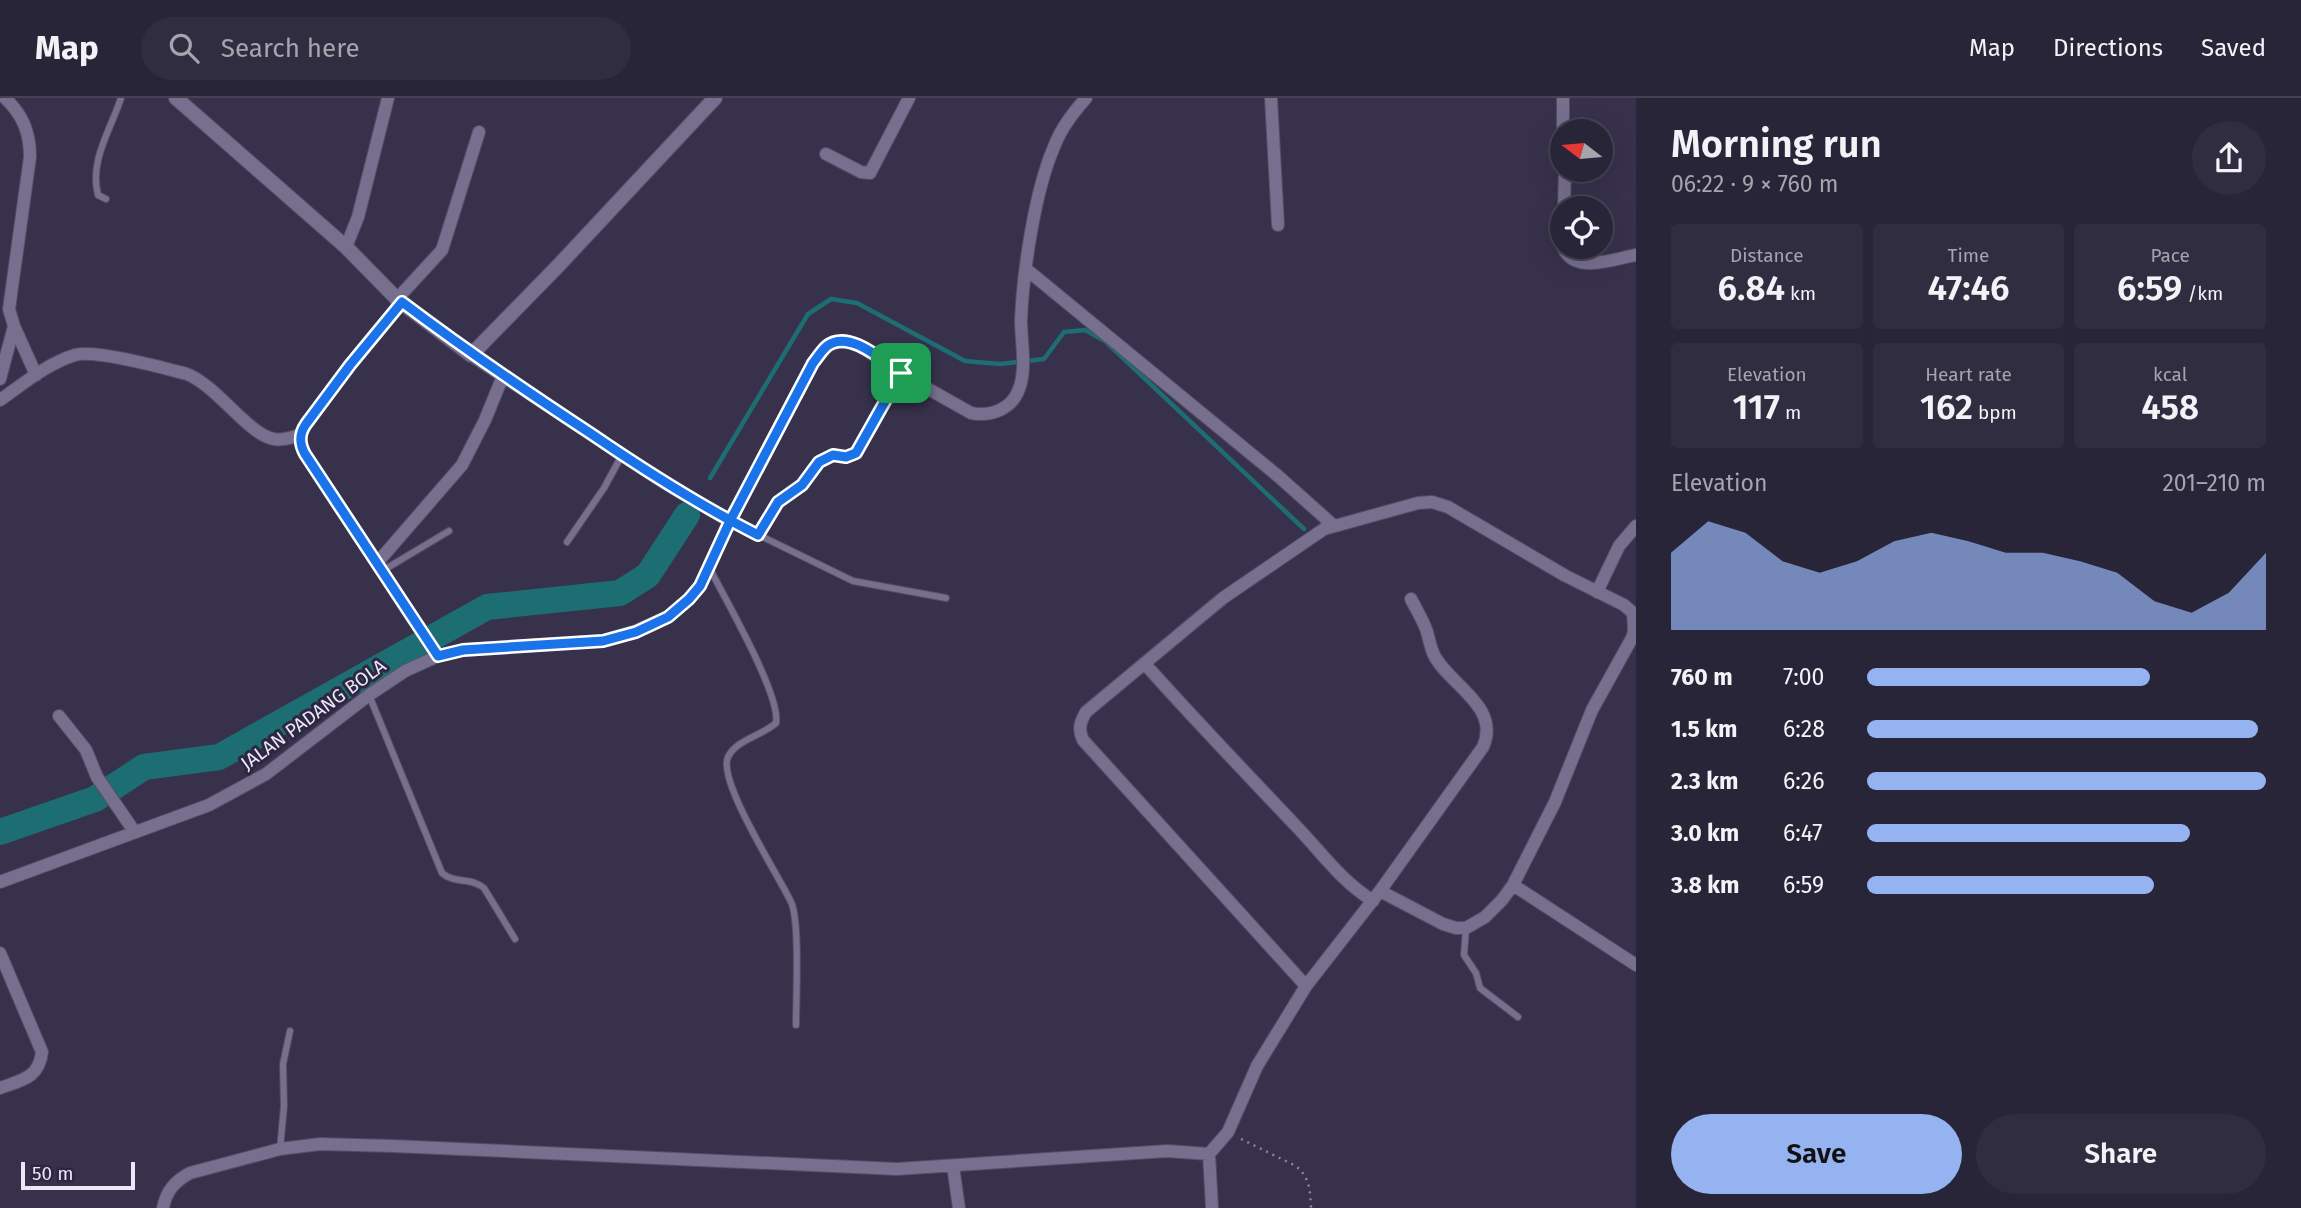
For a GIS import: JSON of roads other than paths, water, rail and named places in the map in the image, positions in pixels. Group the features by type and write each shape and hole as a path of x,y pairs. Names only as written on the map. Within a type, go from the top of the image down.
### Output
{"street":[{"path":"5,98 25,124 30,138 30,158 9,309 36,375"},
{"path":"176,98 189,103 346,247 400,301 471,355 663,482 730,521"},
{"path":"346,247 358,217 388,98"},
{"path":"471,355 715,98"},
{"path":"826,154 861,172 870,173 909,98"},
{"path":"901,373 960,408 981,415 1001,411 1019,392 1023,378 1022,309 1026,269 1049,159 1062,130 1086,98"},
{"path":"1271,98 1278,225"},
{"path":"1563,98 1563,119"},
{"path":"438,656 305,454 300,435 350,365 442,250 479,132"},
{"path":"1613,259 1636,254"},
{"path":"1569,259 1576,263 1611,259"},
{"path":"1026,269 1278,476 1333,525"},
{"path":"0,379 14,326"},
{"name":"JALAN PADANG BOLA","path":"0,882 209,805 236,792 266,774 369,695 405,671 438,656 463,650 603,641 636,632 668,617 700,586 730,521 813,363 828,345 843,341 860,346 901,373"},
{"path":"0,400 36,375 74,355 90,354 187,374 204,383 265,437 278,440 300,435"},
{"path":"379,567 462,465 503,376"},
{"path":"1145,664 1316,847 1340,877 1443,924 1466,928 1485,917 1513,885 1561,790 1573,752 1592,709 1632,638 1635,623 1633,610 1440,504 1418,503 1333,525 1317,533 1223,598 1086,712 1080,722 1079,731 1083,740 1306,986"},
{"path":"1597,592 1619,546 1636,526"},
{"path":"1212,1208 1209,1154 1228,1132 1257,1066 1306,986 1377,896 1483,747 1487,737 1486,722 1472,698 1434,654 1423,621 1410,599"},
{"path":"59,716 89,755 97,777 134,831"},
{"path":"1513,885 1636,965"},
{"path":"0,953 43,1052 41,1064 35,1073 0,1088"},
{"path":"163,1208 164,1201 177,1180 190,1173 280,1149 320,1144 897,1170 1155,1152 1209,1154"},
{"path":"953,1166 959,1208"}],"lane":[{"path":"106,199 98,195 94,180 96,167 121,98"},
{"path":"758,535 778,502 802,485 819,462 833,455 846,457 856,453 901,373"},
{"path":"567,542 604,488 622,455"},
{"path":"730,521 853,581 946,598"},
{"path":"379,567 449,530"},
{"path":"709,568 763,675 776,710 776,723 735,749 729,756 726,769 733,791 794,910 796,1025"},
{"path":"369,695 442,873 450,879 478,883 484,888 515,939"},
{"path":"1466,928 1464,955 1476,973 1480,988 1518,1017"},
{"path":"280,1149 284,1106 283,1064 290,1031"}],"waterway":[{"path":"710,478 808,314 831,299 857,303 965,361 1000,364 1044,359 1064,332 1085,330 1105,341 1304,529"},
{"path":"0,832 95,799 144,767 219,757 487,607 620,593 648,575 687,515"}]}
